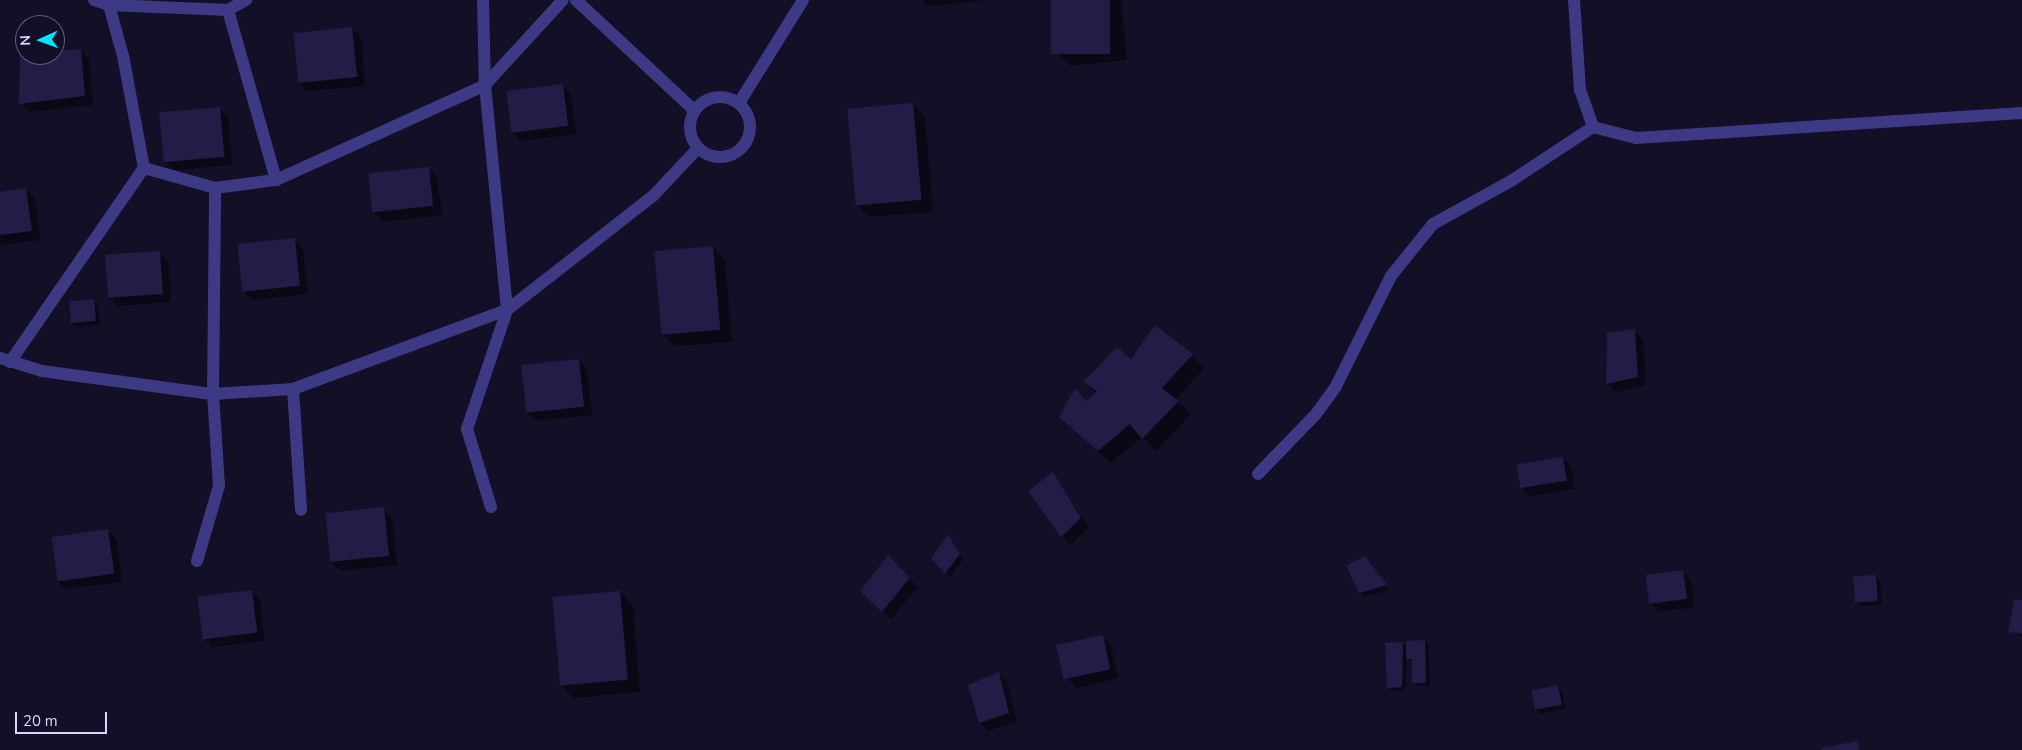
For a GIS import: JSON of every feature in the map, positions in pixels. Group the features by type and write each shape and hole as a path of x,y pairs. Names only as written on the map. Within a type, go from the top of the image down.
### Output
{"street":[{"path":"94,0 109,5 228,10 246,0"},
{"path":"483,0 485,85 507,310 467,429 491,507"},
{"path":"144,168 215,188 276,180 485,85 563,0"},
{"path":"576,0 694,110"},
{"path":"739,103 803,0"},
{"path":"1574,0 1580,90 1593,127"},
{"path":"109,5 123,56 144,168 5,360 42,371 213,394 293,389 507,310 653,196 698,148"},
{"path":"228,10 276,180"},
{"path":"720,96 739,103 749,117 751,127 744,146 727,157 706,154 698,148 689,130 694,110 701,102 720,96"},
{"path":"1258,474 1326,400 1392,276 1433,224 1511,180 1593,127 1636,138 2022,113"},
{"path":"196,561 219,486 213,394 215,188"},
{"path":"293,389 301,510"}],"building":[{"path":"1051,0 1110,0 1110,54 1051,54"},
{"path":"352,27 357,77 299,83 293,33"},
{"path":"81,49 85,96 19,104 20,65 65,65 65,50"},
{"path":"563,84 568,126 512,133 506,91"},
{"path":"913,103 921,200 856,205 847,109"},
{"path":"220,107 224,157 164,162 159,112"},
{"path":"429,167 433,206 372,212 368,173"},
{"path":"26,188 32,231 0,235 0,192"},
{"path":"295,238 300,286 242,292 237,244"},
{"path":"713,246 720,330 662,335 654,251"},
{"path":"160,251 163,294 108,298 105,255"},
{"path":"94,299 96,321 71,323 69,301"},
{"path":"1155,325 1193,354 1162,388 1179,401 1142,439 1130,424 1098,451 1059,417 1075,388 1086,401 1097,391 1083,382 1117,347 1131,359"},
{"path":"1635,329 1638,377 1606,384 1607,333"},
{"path":"579,359 584,407 526,413 521,365"},
{"path":"1563,457 1567,481 1520,488 1517,464"},
{"path":"1053,472 1081,518 1061,537 1028,491"},
{"path":"384,507 389,556 330,562 325,513"},
{"path":"108,529 114,574 58,581 52,537"},
{"path":"948,535 960,554 945,574 931,558"},
{"path":"888,555 910,578 882,612 860,591"},
{"path":"1365,556 1387,585 1359,593 1346,566"},
{"path":"1683,570 1687,599 1649,604 1645,575"},
{"path":"1876,575 1878,601 1855,603 1853,577"},
{"path":"252,590 257,633 203,639 197,597"},
{"path":"620,591 628,680 560,686 552,597"},
{"path":"2014,599 2022,600 2022,634 2008,632"},
{"path":"1103,635 1110,669 1063,679 1056,645"},
{"path":"1425,640 1426,683 1412,683 1412,659 1406,659 1406,641"},
{"path":"1403,642 1402,687 1387,688 1385,643"},
{"path":"999,672 1009,713 979,723 968,685"},
{"path":"1558,685 1562,705 1535,710 1531,690"},
{"path":"1857,741 1859,750 1822,750 1822,748"}]}
